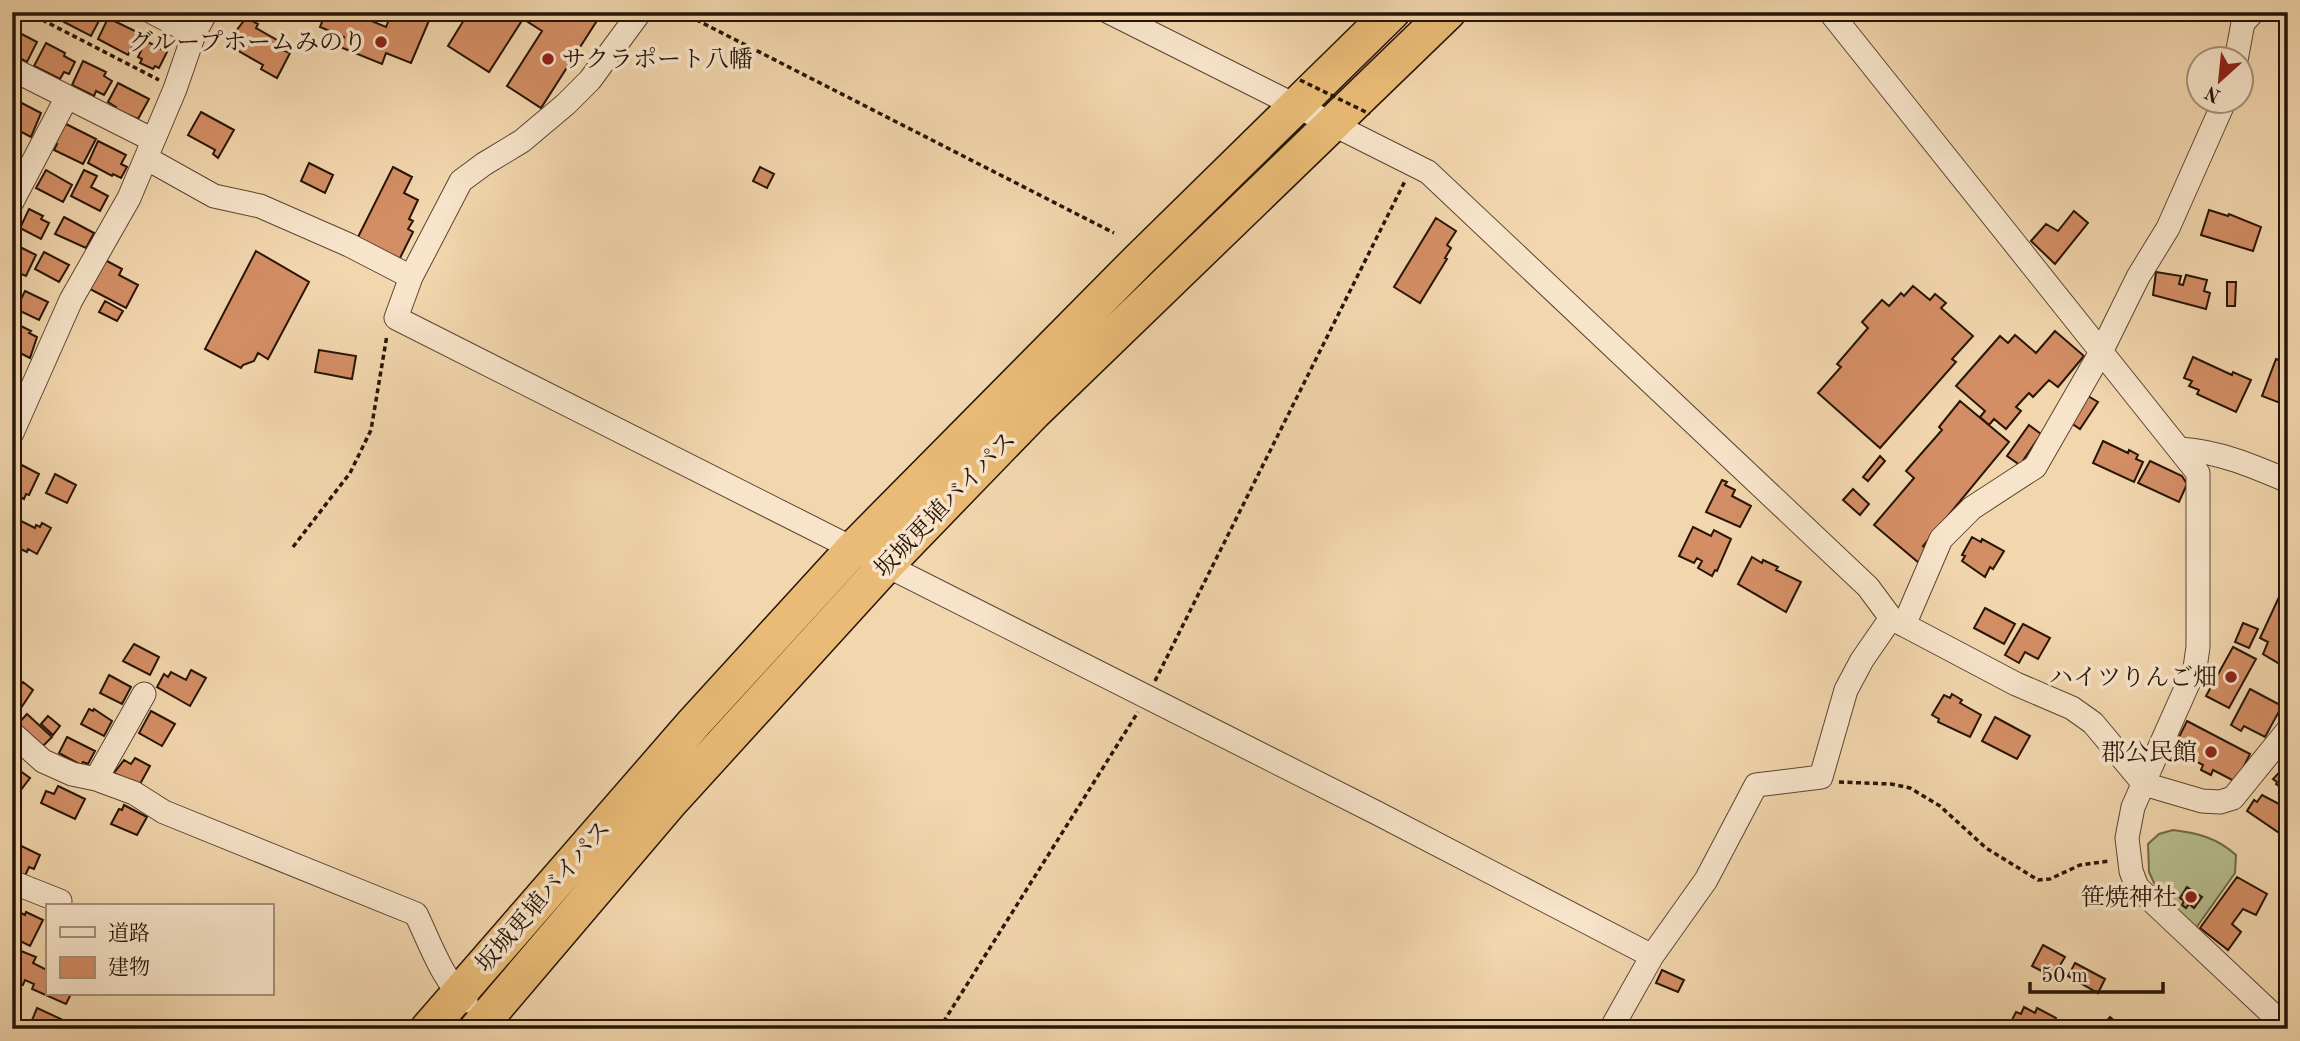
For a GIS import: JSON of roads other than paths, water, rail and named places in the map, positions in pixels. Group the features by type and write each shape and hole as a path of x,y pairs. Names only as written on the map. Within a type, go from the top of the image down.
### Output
{"highway":[{"name":"坂城更埴バイパス","path":"428,1029 694,723 854,548 1138,261 1299,93 1392,12"},
{"name":"坂城更埴バイパス","path":"486,1025 670,802 885,566 1033,413 1448,12"}],"street":[{"path":"152,12 194,34"},
{"path":"13,425 71,300 129,198 175,89 194,34 206,12"},
{"path":"1109,12 1299,93 1332,123 1413,163 1438,181 1868,587 1898,622 2016,684 2072,708 2093,723 2144,784 2202,801 2220,802 2233,798 2288,730"},
{"path":"1830,12 2198,473 2198,648 2195,668 2133,807 2127,838 2129,858 2137,887 2288,1029"},
{"path":"2238,46 2243,23 2253,12"},
{"path":"634,15 590,80 566,104 522,141 461,181 411,277 396,317 1377,813 1652,956"},
{"path":"12,69 66,97 149,149 214,196 260,206 349,245 411,277"},
{"path":"12,202 66,97"},
{"path":"1611,1029 1652,956 1706,880 1756,785 1821,777 1846,690 1862,660 1898,622 1941,539 1972,508 2035,467 2101,352 2138,277 2168,228 2218,116"},
{"path":"2179,449 2203,450 2288,481"},
{"path":"96,779 144,694"},
{"path":"12,733 43,761 72,774 96,779 134,793 164,812 416,914 441,966 458,993 486,1025"},
{"path":"12,882 60,901"}],"place":[{"name":"グループホームみのり","path":"381,42"},
{"name":"サクラポート八幡","path":"548,59"},
{"name":"ハイツりんご畑","path":"2231,677"},
{"name":"郡公民館","path":"2211,752"},
{"name":"笹焼神社","path":"2191,897"}]}
